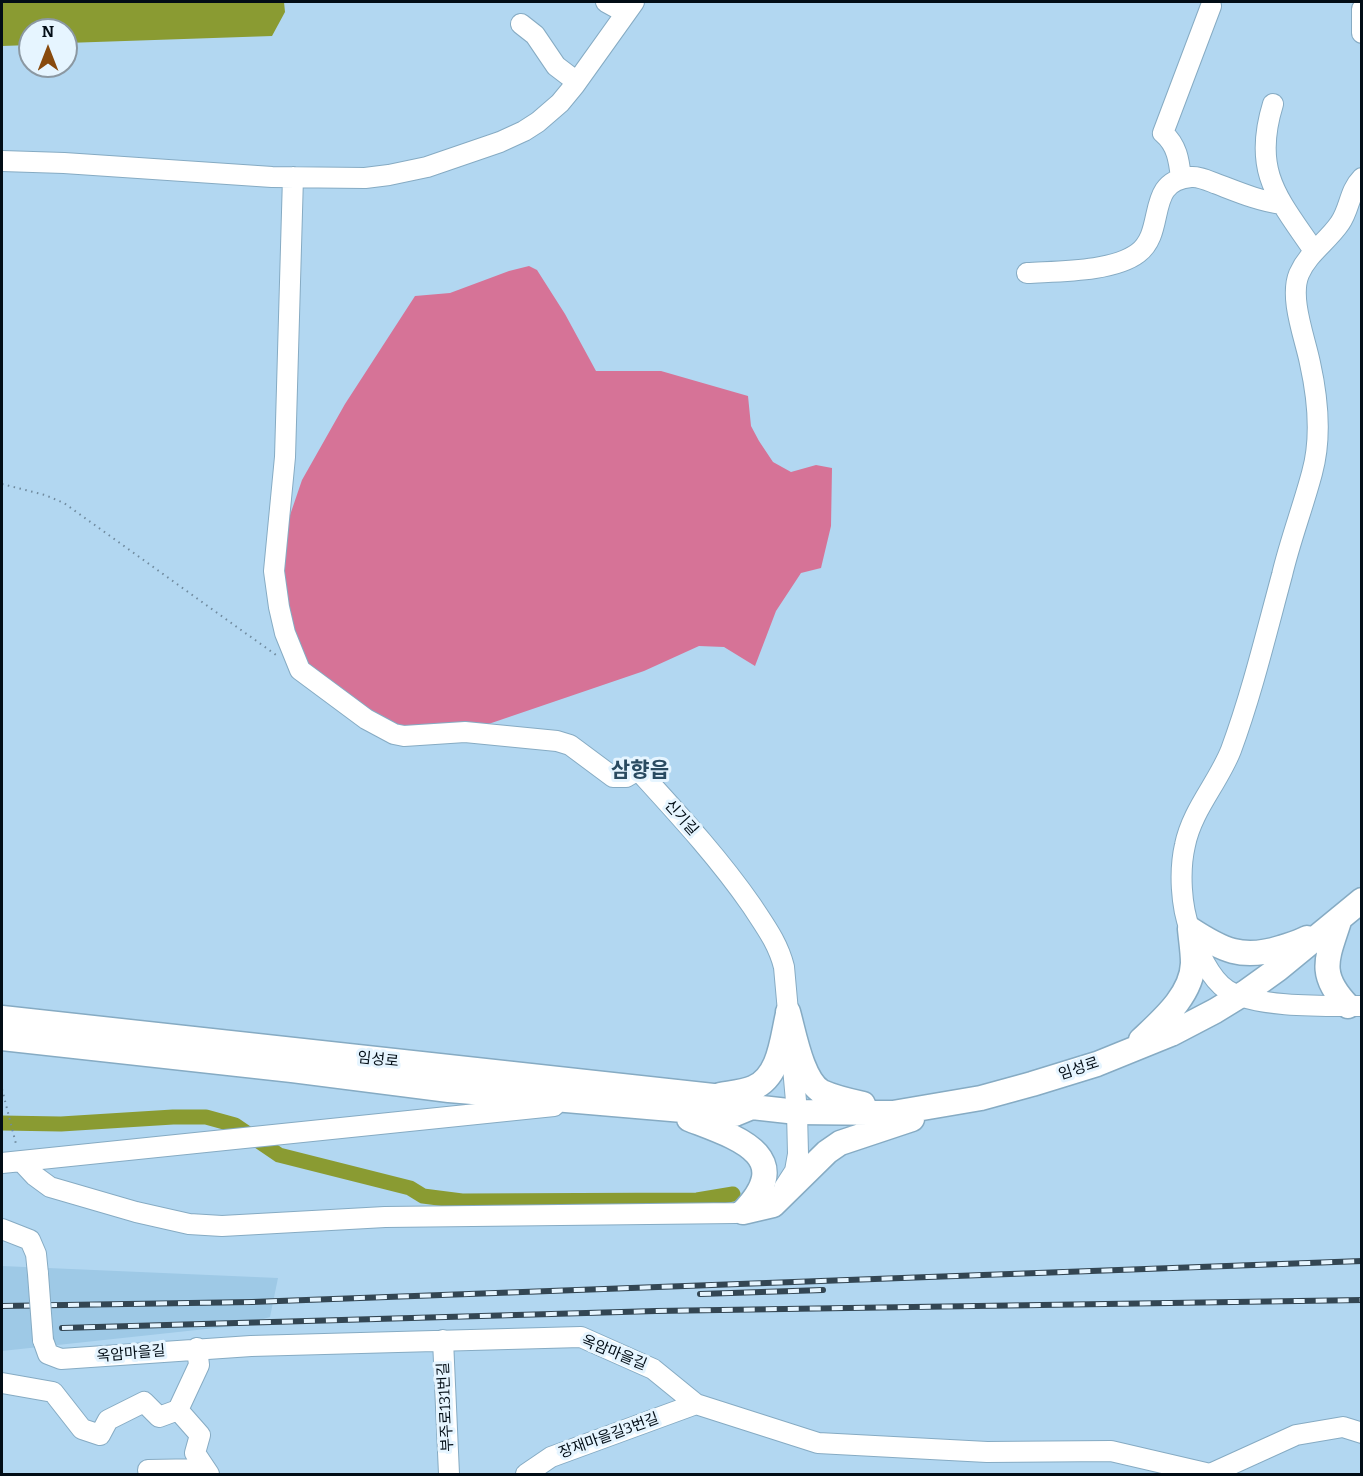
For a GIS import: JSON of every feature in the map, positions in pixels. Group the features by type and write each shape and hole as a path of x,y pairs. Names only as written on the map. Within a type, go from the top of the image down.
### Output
{"main road":[{"name":"임성로","path":"2,1018 734,1098 753,1107 797,1112 901,1111 981,1098 1032,1084 1097,1064 1171,1034 1240,996 1278,969 1362,900"},
{"path":"1190,929 1212,944 1226,950 1256,954 1300,942 1340,918"},
{"path":"1340,918 1327,962 1327,972 1337,994 1355,1006"},
{"path":"1129,1051 1167,1016 1181,996 1193,964 1190,929"},
{"path":"713,1096 754,1088 766,1079 776,1064 788,1012"},
{"path":"788,1012 804,1067 811,1081 820,1091 845,1100 901,1111"},
{"name":"임성로","path":"2,1038 280,1068 449,1090 735,1114 753,1107"},
{"path":"742,1212 773,1205 827,1152 840,1143 957,1102"},
{"path":"663,1109 739,1138 760,1156 764,1165 760,1189 754,1200 742,1212"}],"street":[{"path":"2,161 293,177 365,178 389,176 428,167 468,154 524,131 560,103 578,82 630,7 606,2"},
{"path":"1181,178 1179,157 1174,146 1163,134 1211,6"},
{"path":"1362,9 1362,33"},
{"path":"521,24 535,35 556,66 578,82"},
{"path":"1273,104 1265,132 1267,165 1272,183 1282,204 1314,251"},
{"path":"1027,273 1086,269 1128,259 1137,254 1154,230 1159,200 1169,185 1181,178 1195,176 1268,202 1282,204"},
{"path":"293,177 285,457 274,571 282,621 300,670"},
{"path":"1355,1006 1295,1005 1240,996 1226,989 1215,978 1190,929 1185,909 1182,858 1196,815 1221,772 1231,749 1260,659 1281,576 1316,460 1317,408 1311,365 1295,296 1299,275 1307,259 1341,222 1353,188 1362,178"},
{"name":"신기길","path":"300,670 366,719 394,734 404,736 465,732 557,741 570,746 613,777 626,777 638,770 721,864 774,937 780,953 784,967 797,1112 798,1154 795,1171 789,1184 764,1203 742,1212"},
{"name":"임성로","path":"2,1163 597,1102"},
{"path":"21,1161 35,1176 50,1187 136,1212 189,1224 222,1226 385,1217 742,1212"},
{"name":"옥암마을길","path":"2,1229 30,1240 36,1254 43,1340 48,1354 61,1359 197,1348 581,1337 652,1369 696,1404 818,1443 987,1452 1111,1451 1210,1474 1296,1435 1343,1427 1362,1433"},
{"name":"부주로131번길","path":"443,1340 449,1474"},
{"path":"2,1383 53,1392 82,1429 100,1435 108,1420 144,1402 159,1417 178,1410 199,1365 197,1348"},
{"name":"장재마을길3번길","path":"526,1474 551,1457 696,1404"},
{"path":"178,1410 200,1435 195,1453 207,1472"},
{"path":"148,1470 207,1472"}],"path":[{"path":"2,483 56,498 64,503 300,670"},
{"path":"2,1089 21,1161"}],"shaded area":[{"path":"2,2 284,2 285,12 272,36 78,43 78,18 18,18 18,45 2,46"},
{"path":"529,266 537,270 565,314 596,371 661,371 748,396 751,426 773,462 791,472 816,465 832,468 831,526 821,568 801,573 776,611 755,666 724,647 699,646 644,671 465,732 385,729 293,652 279,607 288,521 302,480 345,404 415,296 450,293"},
{"path":"2,1266 278,1278 270,1317 243,1325 2,1351"}],"waterway":[{"path":"2,1123 61,1124 206,1117 235,1125 279,1155 410,1188 423,1196 462,1201 697,1200 733,1194"}],"railway":[{"path":"2,1306 252,1302 1362,1261"},
{"path":"700,1294 823,1290"},
{"path":"62,1328 656,1311 1362,1300"}],"district":[{"name":"삼향읍","path":"640,771"}]}
